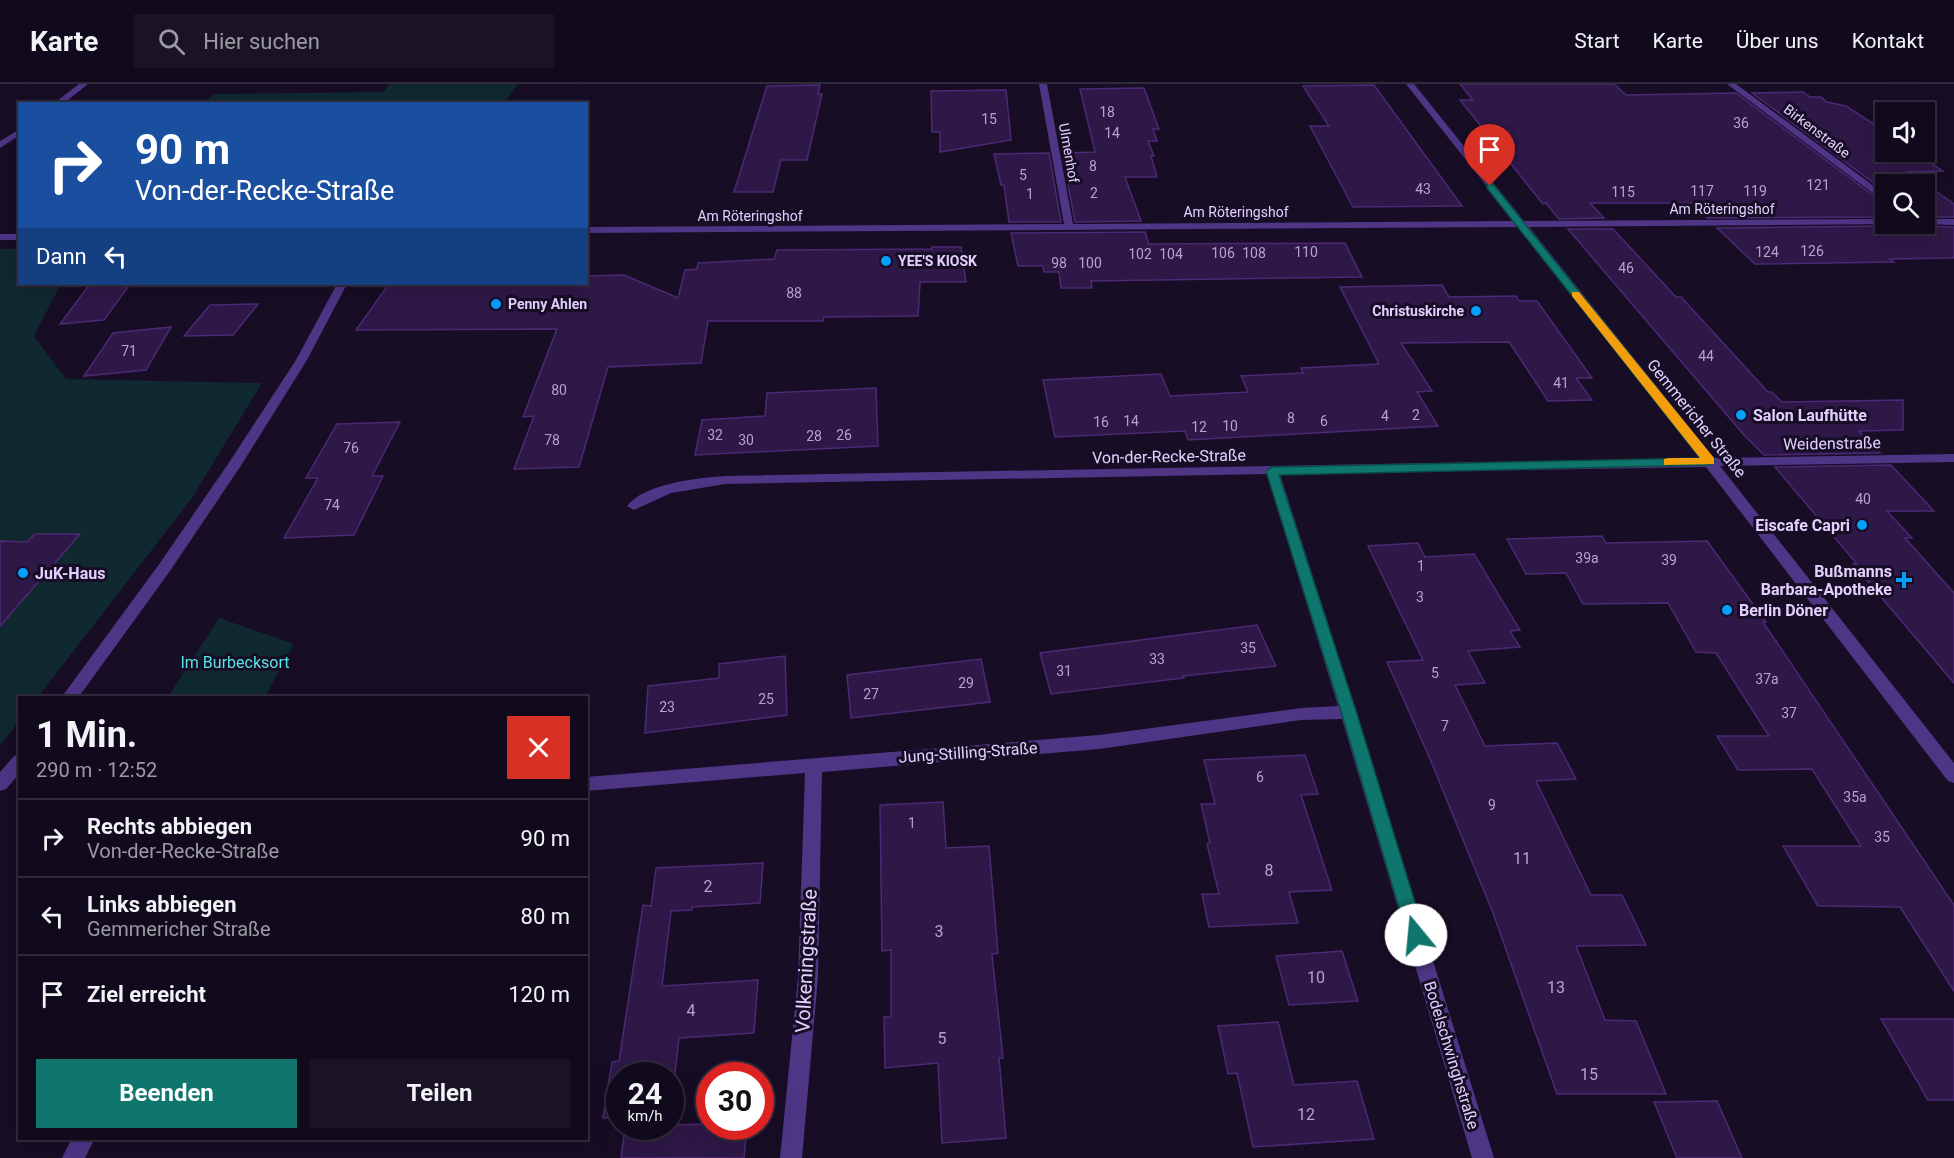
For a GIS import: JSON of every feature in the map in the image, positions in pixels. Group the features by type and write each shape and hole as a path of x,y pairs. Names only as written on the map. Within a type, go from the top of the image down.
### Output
{"street":[{"path":"60,102 84,84"},
{"name":"Ulmenhof","path":"1043,84 1069,227"},
{"name":"Gemmericher Straße","path":"1410,84 1709,461 1954,776"},
{"name":"Birkenstraße","path":"1731,84 1875,192"},
{"path":"0,145 18,132"},
{"name":"Am Röteringshof","path":"588,230 1875,222"},
{"path":"1935,222 1954,222"},
{"path":"0,237 18,237"},
{"path":"70,696 154,584 214,496 302,360 341,285"},
{"name":"Weidenstraße","path":"1709,461 1954,458"},
{"name":"Von-der-Recke-Straße","path":"634,506 648,496 679,485 725,480 1709,461"},
{"name":"Bodelschwinghstraße","path":"1272,471 1348,711 1483,1158"},
{"name":"Jung-Stilling-Straße","path":"588,784 1099,742 1301,714 1348,711"},
{"path":"0,784 18,762"},
{"name":"Volkeningstraße","path":"791,1158 808,977 814,764"},
{"path":"73,1158 83,1140"}],"green space":[{"path":"390,84 518,84 505,102 204,102 215,94 383,92"},
{"path":"0,249 18,249 18,285 60,285 34,336 66,379 262,383 192,498 39,696 18,696 18,722 0,746"},
{"name":"Im Burbecksort","path":"219,618 294,644 266,696 169,696"}],"building":[{"path":"1460,84 1614,84 1626,95 1736,93 1875,197 1875,217 1707,218 1692,203 1590,203 1604,218 1559,219 1546,203 1543,204 1460,100 1473,100"},
{"path":"820,85 818,94 822,94 807,160 781,160 773,192 734,192 767,86"},
{"path":"1374,85 1462,206 1353,207 1310,126 1329,126 1303,86"},
{"path":"1144,88 1159,129 1153,129 1157,141 1148,141 1154,156 1151,156 1157,177 1125,177 1141,221 1075,222 1062,153 1095,152 1080,89"},
{"path":"1006,90 1011,140 940,152 940,132 932,132 931,91"},
{"path":"1803,92 1810,97 1821,97 1827,102 1846,106 1875,125 1875,162 1929,162 1943,171 1875,174 1875,184 1752,93"},
{"path":"1049,153 1061,222 1009,222 1004,185 1001,185 994,154"},
{"path":"1935,191 1954,204 1954,217 1935,217"},
{"path":"1875,226 1875,234 1935,234 1935,226 1954,227 1954,258 1890,259 1894,262 1755,264 1717,228"},
{"path":"1568,229 1613,229 1676,297 1681,297 1768,392 1772,392 1782,402 1903,400 1903,430 1859,431 1880,453 1764,455 1744,435"},
{"path":"1145,232 1149,244 1345,243 1362,277 1091,281 1092,288 1061,288 1059,272 1044,272 1043,266 1018,266 1011,233"},
{"path":"932,247 961,247 966,282 920,282 918,316 824,317 823,321 708,321 701,363 608,367 579,467 514,469 534,416 523,417 557,329 356,330 388,285 588,285 588,276 624,275 678,298 685,270 697,269 698,263 774,259 777,250 932,249"},
{"path":"89,285 129,285 104,320 60,324"},
{"path":"1442,285 1449,297 1516,296 1519,301 1537,301 1592,378 1576,378 1592,400 1548,401 1509,342 1401,343 1432,391 1417,392 1438,426 1188,440 1185,431 1055,437 1043,380 1161,374 1170,396 1248,392 1241,376 1303,373 1301,368 1379,364 1340,287"},
{"path":"258,304 233,335 184,336 210,305"},
{"path":"171,327 146,370 84,376 113,333"},
{"path":"876,388 878,446 695,455 702,420 765,416 767,393"},
{"path":"400,422 372,476 383,476 354,535 284,538 318,478 306,478 337,424"},
{"path":"1891,465 1934,511 1887,511 1912,538 1905,538 1954,593 1954,683 1853,564 1857,564 1775,467"},
{"name":"JuK-Haus","path":"35,534 80,534 0,626 0,541 27,542"},
{"path":"1602,536 1606,543 1707,541 1766,622 1763,622 1954,905 1954,991 1900,907 1818,906 1783,846 1861,846 1812,769 1738,770 1717,736 1769,736 1716,653 1696,652 1668,603 1583,604 1566,573 1526,574 1507,539"},
{"path":"1418,543 1425,557 1474,554 1520,630 1510,631 1520,647 1468,651 1485,683 1455,685 1485,746 1557,743 1576,779 1536,781 1591,895 1622,895 1646,945 1576,946 1605,1020 1636,1021 1666,1094 1557,1094 1493,913 1430,759 1387,662 1423,660 1368,546"},
{"path":"1257,625 1276,666 1051,694 1040,653"},
{"path":"785,656 787,715 645,733 648,686 719,678 719,664"},
{"path":"981,659 990,702 851,718 847,675"},
{"path":"1305,755 1318,794 1301,795 1332,890 1289,892 1298,923 1209,927 1202,894 1219,894 1207,844 1210,843 1201,804 1215,804 1204,760"},
{"path":"943,802 946,848 989,846 998,953 992,954 1003,1058 999,1058 1006,1138 942,1143 938,1063 885,1068 884,1017 891,1017 891,950 882,951 880,805"},
{"path":"763,863 760,903 692,907 692,910 671,911 662,986 758,980 754,1033 679,1038 676,1062 612,1062 619,1061 643,905 651,906 656,868"},
{"path":"1342,951 1358,1001 1289,1005 1276,956"},
{"path":"1881,1019 1954,1019 1954,1100 1928,1100"},
{"path":"1278,1022 1294,1085 1357,1081 1374,1139 1253,1147 1237,1073 1228,1074 1218,1026"},
{"path":"606,1099 606,1118 603,1118"},
{"path":"1717,1101 1742,1158 1677,1158 1654,1102"},
{"path":"696,1124 696,1140 746,1140 744,1158 621,1158 623,1140 684,1140 684,1125"}],"slow traffic":[{"path":"1575,294 1709,461 1669,462"}],"place":[{"name":"YEE'S KIOSK","path":"886,261"},
{"name":"Penny Ahlen","path":"496,304"},
{"name":"Christuskirche","path":"1476,311"},
{"name":"Salon Laufhütte","path":"1741,415"},
{"name":"Eiscafe Capri","path":"1862,525"},
{"name":"JuK-Haus","path":"23,573"},
{"name":"Bußmanns Barbara-Apotheke","path":"1904,580"},
{"name":"Berlin Döner","path":"1727,610"}],"route":[{"path":"1416,935 1272,471 1709,461 1490,186"}]}
